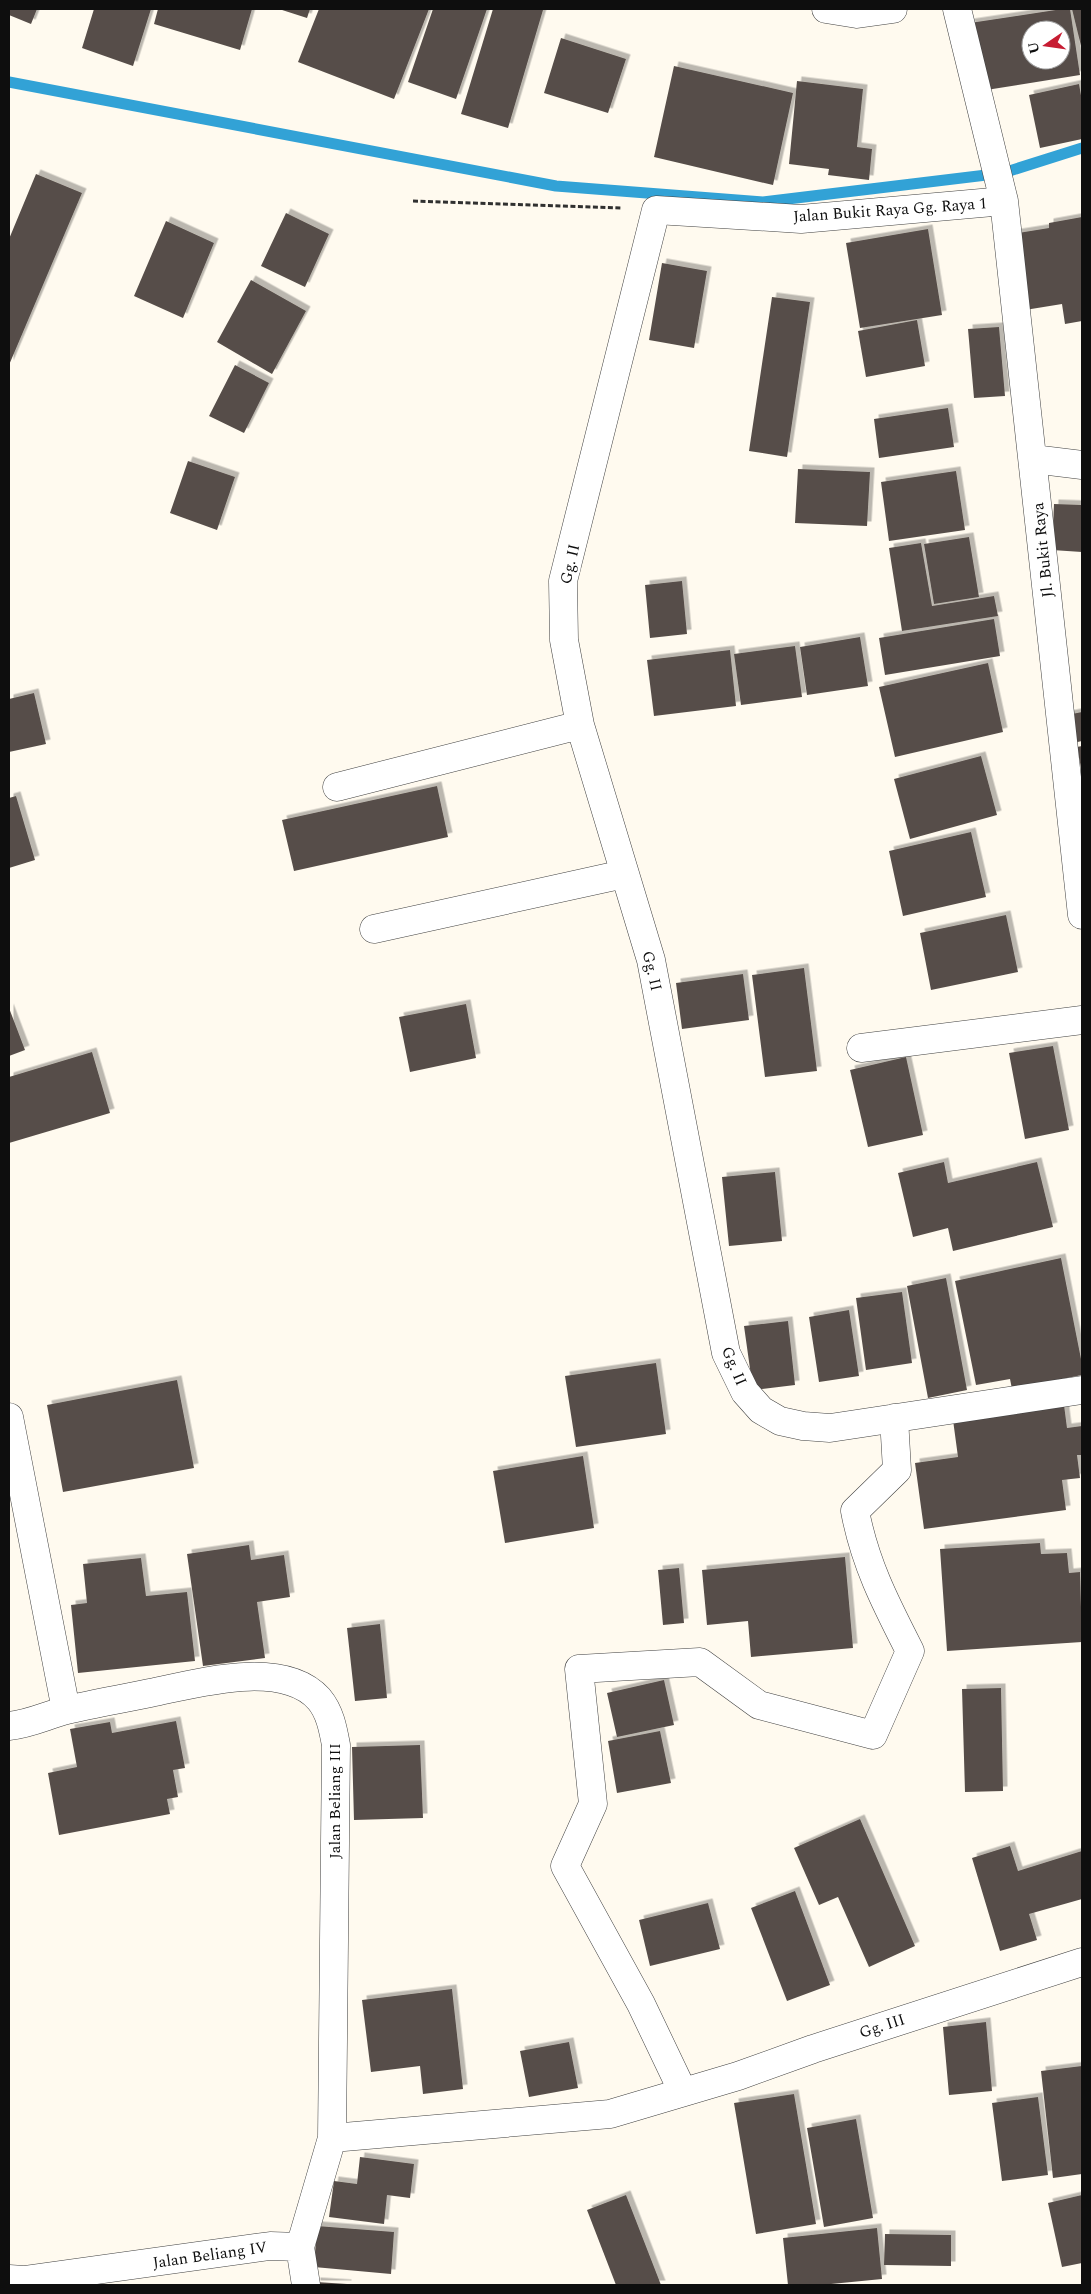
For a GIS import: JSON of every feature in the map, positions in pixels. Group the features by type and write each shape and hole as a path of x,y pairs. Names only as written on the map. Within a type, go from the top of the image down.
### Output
{"street":[{"path":"826,9 859,11 893,9"},
{"name":"Jl. Bukit Raya","path":"957,9 1002,193 1033,459 1082,915"},
{"name":"Jalan Bukit Raya Gg. Raya 1","path":"656,210 801,219 1002,193"},
{"name":"Gg. II","path":"656,210 563,581 564,640 580,725 651,960 726,1352 734,1373 745,1392 761,1410 780,1420 830,1428 1082,1390"},
{"path":"1033,459 1082,465"},
{"path":"338,787 580,725"},
{"path":"374,929 624,874"},
{"path":"861,1048 1082,1020"},
{"path":"9,1417 66,1710"},
{"path":"683,2092 641,2004 565,1866 593,1804 579,1669 700,1662 759,1705 873,1735 910,1651 869,1566 861,1542 855,1511 897,1470 894,1418"},
{"name":"Jalan Beliang III","path":"9,1726 26,1724 66,1710 226,1678 260,1677 284,1680 304,1688 318,1699 330,1718 336,1745 332,2138"},
{"name":"Gg. III","path":"332,2138 610,2114 738,2076 813,2049 1082,1962"},
{"path":"306,2285 300,2246 332,2138"},
{"name":"Jalan Beliang IV","path":"20,2282 270,2246 300,2246"}],"path":[{"path":"413,201 656,210"}],"building":[{"path":"9,9 37,9 31,24 9,15"},
{"path":"94,9 151,9 133,66 82,48"},
{"path":"158,9 252,9 240,50 154,24"},
{"path":"279,9 310,9 307,18"},
{"path":"319,9 429,9 394,99 298,62"},
{"path":"433,9 487,9 456,99 408,82"},
{"path":"493,9 543,10 508,128 461,114"},
{"path":"1070,9 1080,75 980,91 970,23"},
{"path":"1072,9 1082,9 1082,50"},
{"path":"561,38 626,59 608,113 544,93"},
{"path":"674,66 793,93 773,185 654,157"},
{"path":"797,81 863,89 857,147 872,149 869,180 828,175 829,169 789,164"},
{"path":"1079,84 1082,101 1082,139 1040,148 1029,95"},
{"path":"36,174 82,193 9,365 9,239"},
{"path":"286,213 329,234 305,287 261,266"},
{"path":"1082,217 1082,321 1065,324 1062,304 1025,310 1012,234 1049,228 1049,223"},
{"path":"166,221 214,243 183,318 134,296"},
{"path":"928,229 942,315 860,328 846,243"},
{"path":"662,263 707,271 694,348 649,340"},
{"path":"251,280 306,311 272,374 217,342"},
{"path":"772,297 810,302 787,457 749,451"},
{"path":"917,320 925,366 866,377 858,331"},
{"path":"999,327 1005,396 974,398 968,329"},
{"path":"235,365 269,383 244,433 209,416"},
{"path":"948,408 954,447 879,458 874,419"},
{"path":"188,461 235,477 217,530 170,513"},
{"path":"798,469 870,472 867,526 795,523"},
{"path":"956,471 965,530 889,541 881,482"},
{"path":"1054,504 1082,505 1082,552 1052,550"},
{"path":"969,537 979,597 934,604 924,544"},
{"path":"921,543 932,606 994,596 998,616 902,631 889,548"},
{"path":"682,581 687,634 650,638 645,585"},
{"path":"994,619 1000,656 885,675 879,638"},
{"path":"860,637 868,686 807,695 800,647"},
{"path":"795,646 802,697 741,705 734,654"},
{"path":"730,650 736,706 654,716 647,660"},
{"path":"988,663 1003,732 895,757 879,687"},
{"path":"34,693 46,744 9,752 9,699"},
{"path":"1082,712 1082,741 1073,743 1067,715"},
{"path":"1082,746 1082,768 1081,768 1077,747"},
{"path":"981,756 997,815 910,839 894,779"},
{"path":"437,786 448,837 294,871 282,820"},
{"path":"16,796 35,860 9,868 9,798"},
{"path":"971,832 986,897 903,916 889,851"},
{"path":"1006,915 1018,972 931,990 920,933"},
{"path":"804,968 817,1071 765,1077 752,975"},
{"path":"743,974 749,1020 682,1029 676,983"},
{"path":"466,1004 476,1058 410,1072 399,1017"},
{"path":"9,1008 25,1050 9,1056"},
{"path":"1053,1046 1069,1130 1025,1139 1009,1053"},
{"path":"92,1052 110,1113 9,1143 9,1077"},
{"path":"906,1057 923,1135 868,1147 850,1070"},
{"path":"944,1162 948,1183 1037,1162 1053,1227 953,1251 948,1228 913,1237 898,1173"},
{"path":"775,1172 782,1241 729,1246 722,1177"},
{"path":"1061,1258 1082,1364 1082,1375 1012,1389 1010,1379 976,1385 955,1281"},
{"path":"946,1278 967,1390 928,1398 907,1286"},
{"path":"902,1292 912,1363 866,1370 856,1298"},
{"path":"849,1310 859,1376 819,1382 809,1317"},
{"path":"788,1321 795,1385 753,1390 744,1326"},
{"path":"656,1363 666,1434 576,1447 565,1376"},
{"path":"177,1380 194,1468 63,1492 47,1405"},
{"path":"1064,1405 1067,1428 1082,1426 1082,1455 1077,1455 1080,1478 1062,1480 1066,1510 924,1529 915,1463 958,1457 953,1420"},
{"path":"583,1456 594,1528 505,1543 493,1471"},
{"path":"1040,1543 1041,1554 1067,1553 1069,1573 1080,1572 1082,1642 947,1651 940,1549"},
{"path":"249,1545 251,1560 284,1555 290,1597 257,1602 265,1658 203,1666 187,1554"},
{"path":"845,1557 853,1648 751,1657 748,1621 707,1625 702,1570"},
{"path":"141,1558 146,1596 187,1592 195,1661 78,1673 71,1605 87,1603 83,1564"},
{"path":"679,1568 684,1623 663,1625 658,1570"},
{"path":"380,1624 387,1698 355,1701 347,1628"},
{"path":"664,1680 674,1725 617,1737 607,1693"},
{"path":"1001,1688 1003,1791 965,1792 962,1689"},
{"path":"176,1721 185,1768 173,1770 178,1797 167,1799 170,1814 59,1835 48,1773 77,1767 70,1729 110,1722 112,1733"},
{"path":"660,1731 671,1783 617,1793 608,1741"},
{"path":"420,1745 423,1818 354,1820 352,1747"},
{"path":"860,1819 915,1946 869,1967 838,1897 819,1905 794,1848"},
{"path":"1010,1846 1018,1871 1082,1851 1082,1899 1029,1914 1037,1940 1000,1951 972,1858"},
{"path":"795,1891 830,1985 787,2001 751,1908"},
{"path":"708,1903 720,1949 650,1966 639,1920"},
{"path":"452,1989 463,2089 423,2094 420,2066 371,2072 362,2000"},
{"path":"986,2022 992,2091 949,2095 943,2027"},
{"path":"569,2042 578,2088 529,2097 520,2051"},
{"path":"1082,2066 1082,2174 1053,2178 1041,2071"},
{"path":"794,2094 816,2224 756,2234 734,2103"},
{"path":"1038,2097 1048,2175 1002,2181 992,2103"},
{"path":"856,2119 873,2218 824,2227 807,2128"},
{"path":"360,2157 414,2164 410,2198 387,2195 384,2224 329,2217 334,2181 357,2184"},
{"path":"626,2195 661,2285 616,2285 587,2210"},
{"path":"1082,2195 1082,2263 1062,2267 1048,2203"},
{"path":"317,2226 394,2232 391,2274 314,2267"},
{"path":"877,2228 882,2279 821,2285 788,2285 783,2238"},
{"path":"885,2234 951,2235 951,2266 884,2265"},
{"path":"316,2282 347,2284 347,2285 316,2285"}],"waterway":[{"path":"9,82 556,186 763,202 1003,173 1082,148"}]}
